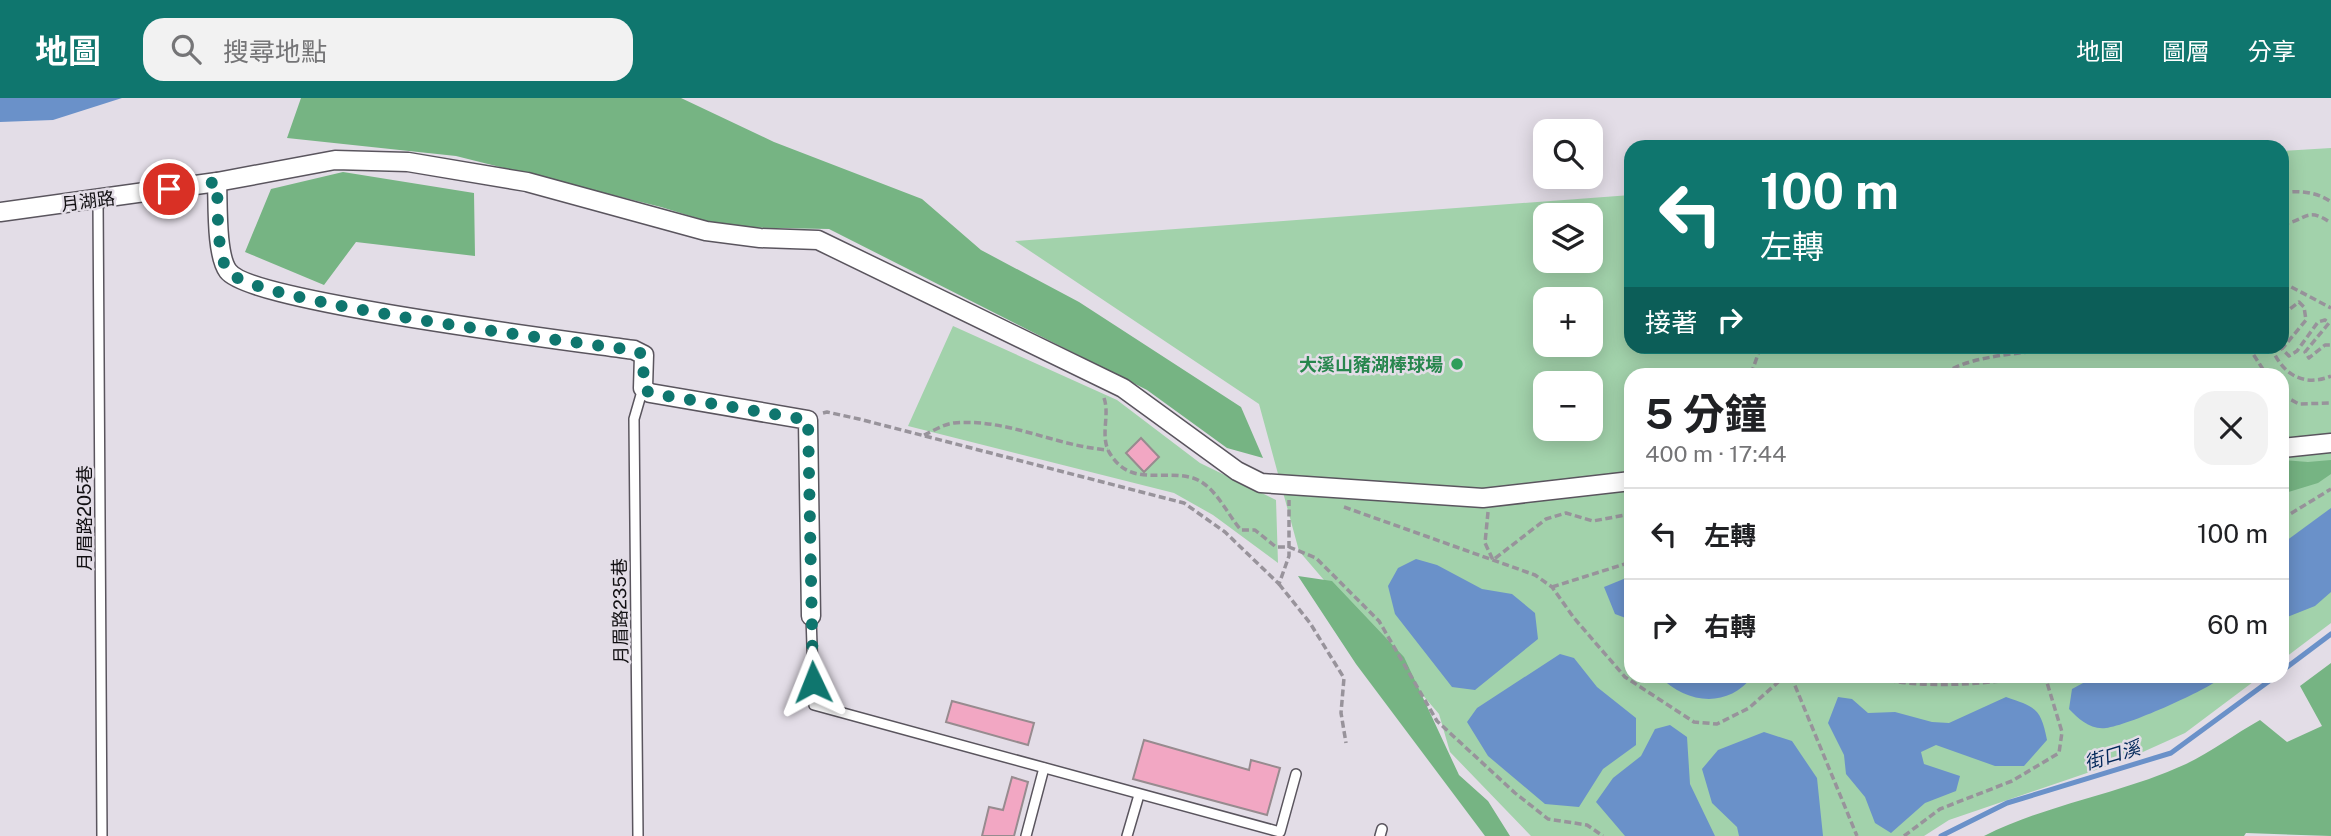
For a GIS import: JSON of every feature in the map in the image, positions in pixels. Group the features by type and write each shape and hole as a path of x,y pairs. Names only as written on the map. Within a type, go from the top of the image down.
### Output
{"street":[{"name":"月湖路","path":"0,212 217,182 335,160 408,162 527,182 706,232 760,238 818,240 1123,388 1237,471 1261,483 1289,487 1491,497 1624,482"},
{"path":"217,182 223,262 229,274 279,292 402,318 634,350 644,355 643,388 650,393 808,420 811,429 811,616"},
{"path":"2289,446 2331,443"}],"lane":[{"name":"月眉路205巷","path":"99,200 102,836"},
{"name":"月眉路235巷","path":"638,836 634,419 643,388"},
{"path":"811,616 814,705 1279,834 1296,774"},
{"path":"1026,836 1044,768"},
{"path":"1127,836 1139,795"}],"path":[{"path":"2289,192 2323,196 2331,202"},
{"path":"2289,221 2307,214 2318,214 2331,223"},
{"path":"2289,286 2331,308"},
{"path":"2289,310 2299,302 2304,307 2306,320 2289,341"},
{"path":"2287,354 2289,356 2297,351 2318,322 2325,320 2329,323 2326,330 2315,337 2305,352 2309,358 2325,345 2331,345"},
{"path":"1952,368 1988,356 2022,354"},
{"path":"2289,374 2306,381 2331,376"},
{"path":"1097,376 1106,403 1104,427 1108,450 1121,467 1135,475 1193,478 1206,485 1241,530 1255,530 1276,547 1289,547 1316,558 1379,621 1437,721 1515,793 1548,819 1587,825 1603,836"},
{"path":"2289,399 2299,404 2331,403"},
{"path":"808,420 827,412 1184,503 1225,532 1279,584 1310,623 1344,678 1341,713 1346,743"},
{"path":"921,436 951,424 982,423 1016,429 1076,448 1108,450"},
{"path":"1279,584 1289,547 1289,487"},
{"path":"2289,515 2331,489"},
{"path":"1491,497 1485,542 1493,560"},
{"path":"1340,505 1535,575 1552,587 1574,618 1624,676"},
{"path":"1493,560 1546,519 1566,513 1593,521 1624,515"},
{"path":"1552,587 1624,564"},
{"path":"1634,683 1694,722 1717,724 1749,708 1776,683"},
{"path":"1794,683 1857,836"},
{"path":"1905,836 1940,809 2012,781 2059,753 2062,732 2047,683"}],"green space":[{"path":"301,98 681,98 774,142 922,199 981,250 1079,302 1241,407 1263,458 1227,448 1147,390 829,229 726,227 661,207 456,156 287,138"},
{"path":"2331,148 2331,623 2289,655 2289,368 1624,368 1624,683 2252,683 2185,733 2125,760 1949,820 1924,836 1531,836 1450,752 1439,714 1299,551 1259,404 1015,241 1624,196 1624,354 2289,354 2289,151"},
{"path":"343,172 474,193 475,256 356,242 324,285 245,252 271,189"},
{"path":"953,326 1117,400 1200,463 1276,500 1278,563 1213,515 1174,493 908,426"},
{"path":"2331,460 2331,474 2318,483 2289,492 2289,461"},
{"path":"1298,576 1332,581 1404,657 1459,775 1488,801 1510,836 1485,836 1356,664"},
{"path":"2331,663 2331,836 2246,833 2244,836 1984,836 2033,815 2136,783 2186,764 2260,720 2287,742 2322,726 2300,686"}],"water":[{"path":"0,98 122,98 53,120 0,122"},
{"path":"2331,508 2331,592 2315,606 2289,616 2289,539"},
{"path":"1416,559 1437,565 1482,589 1512,594 1535,613 1538,639 1475,690 1452,687 1395,614 1388,586 1398,568"},
{"path":"1624,579 1624,617 1615,614 1604,587"},
{"path":"1560,654 1574,658 1597,687 1636,718 1636,745 1603,769 1579,807 1545,804 1488,756 1467,722 1477,708"},
{"path":"1668,683 1747,683 1731,694 1707,699 1694,697"},
{"path":"2083,683 2213,683 2147,715 2106,728 2085,723 2069,709 2072,689"},
{"path":"1838,697 1852,699 1868,713 1895,712 1932,722 1949,723 2006,697 2036,711 2047,740 2024,766 1995,766 1936,745 1921,752 1924,764 1960,776 1956,791 1925,803 1891,833 1875,823 1865,797 1846,774 1844,755 1828,723"},
{"path":"1670,725 1687,737 1690,784 1715,836 1625,836 1596,802 1613,778 1641,756 1655,729"},
{"path":"1764,732 1792,741 1817,778 1823,836 1739,836 1737,827 1712,803 1702,769 1718,750"}],"building":[{"path":"1141,438 1159,457 1144,472 1126,453"},
{"path":"952,701 1034,723 1028,745 946,722"},
{"path":"1144,740 1249,770 1251,760 1280,768 1267,815 1133,779"},
{"path":"1012,777 1028,782 1014,836 982,836 989,807 1003,810"}],"waterway":[{"name":"街口溪","path":"2289,666 2331,634"},
{"name":"街口溪","path":"1941,836 2007,803 2171,753 2266,683"}],"place":[{"name":"大溪山豬湖棒球場","path":"1457,364"}],"route":[{"path":"169,189 217,182 223,262 229,274 244,281 279,292 402,318 634,350 644,355 643,388 650,393 808,420 811,429 813,682"}]}
